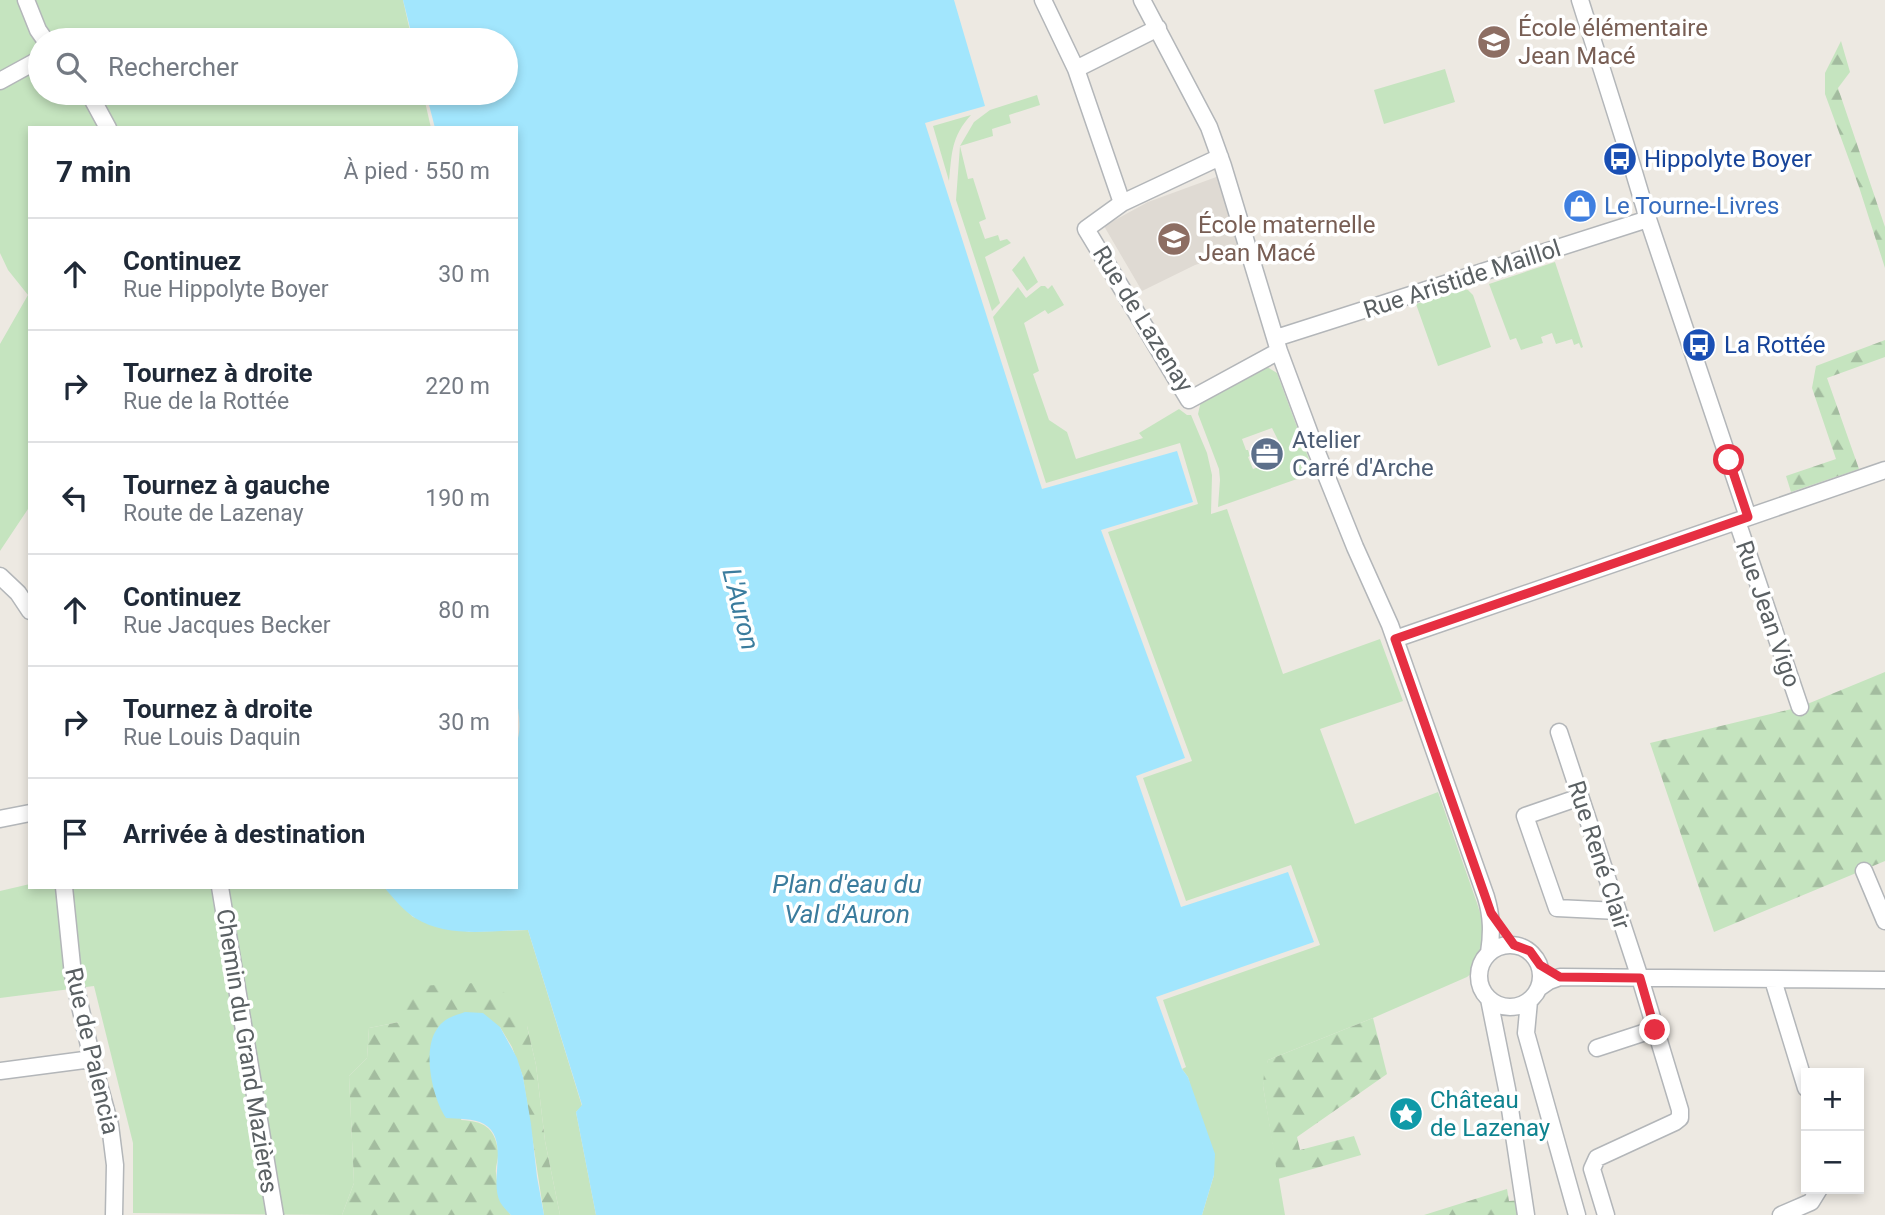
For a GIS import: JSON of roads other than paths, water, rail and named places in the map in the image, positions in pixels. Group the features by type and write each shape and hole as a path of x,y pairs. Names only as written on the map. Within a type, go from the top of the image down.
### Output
{"street":[{"path":"26,0 37,28"},
{"path":"1043,0 1076,69 1122,203"},
{"path":"1142,0 1209,127 1220,157 1278,344 1314,445 1395,639 1491,913 1489,953"},
{"name":"Rue Jean Vigo","path":"1580,0 1800,707"},
{"path":"1076,69 1158,29"},
{"path":"0,81 28,66"},
{"path":"96,105 107,126"},
{"name":"Rue de Lazenay","path":"1220,157 1122,203 1086,229 1189,400 1278,344"},
{"name":"Rue Aristide Maillol","path":"1278,344 1648,219"},
{"path":"1395,639 1885,470"},
{"path":"0,576 18,593 28,608"},
{"name":"Rue René Clair","path":"1559,732 1640,978 1680,1110 1680,1118 1675,1122 1597,1158 1592,1169 1606,1215"},
{"path":"1580,797 1525,816 1557,908 1618,911"},
{"path":"0,820 28,813"},
{"path":"1864,871 1885,921"},
{"name":"Rue de Palencia","path":"64,889 71,966 114,1148 114,1215"},
{"name":"Chemin du Grand Mazières","path":"220,889 275,1215"},
{"path":"1491,913 1514,945"},
{"path":"1560,977 1540,965 1530,951 1514,945 1501,946 1489,953 1482,961 1479,975 1480,985 1489,999 1515,1016 1526,1033 1577,1215"},
{"path":"1539,988 1542,976 1540,965"},
{"path":"1526,1033 1529,1002 1539,988 1560,977 1885,980"},
{"path":"1773,980 1801,1072"},
{"path":"1489,999 1507,1089 1526,1215"},
{"path":"1504,1007 1529,1002"},
{"path":"1597,1048 1655,1030"},
{"path":"0,1071 92,1059"},
{"path":"1781,1215 1811,1202 1816,1194"}],"water":[{"name":"Plan d'eau du Val d'Auron","path":"403,0 954,0 985,106 925,123 1042,489 1177,451 1193,502 1101,530 1185,758 1136,776 1181,907 1288,872 1314,942 1156,997 1215,1154 1214,1175 1202,1215 596,1215 576,1112 582,1105 528,930 470,932 428,925 411,915 386,889 518,889 518,126 434,126 429,105 518,105 518,28 410,28"},
{"path":"465,1012 483,1013 500,1027 517,1058 523,1077 544,1215 511,1215 500,1202 497,1193 498,1149 492,1131 475,1121 446,1118 441,1109 433,1086 430,1049 437,1029 443,1022"}],"place":[{"name":"École élémentaire Jean Macé","path":"1494,42"},
{"name":"Hippolyte Boyer","path":"1620,159"},
{"name":"Le Tourne-Livres","path":"1580,206"},
{"name":"École maternelle Jean Macé","path":"1174,239"},
{"name":"La Rottée","path":"1699,345"},
{"name":"Atelier Carré d'Arche","path":"1267,454"},
{"name":"Château de Lazenay","path":"1406,1114"}],"water label":[{"name":"L'Auron","path":"741,609"}]}
